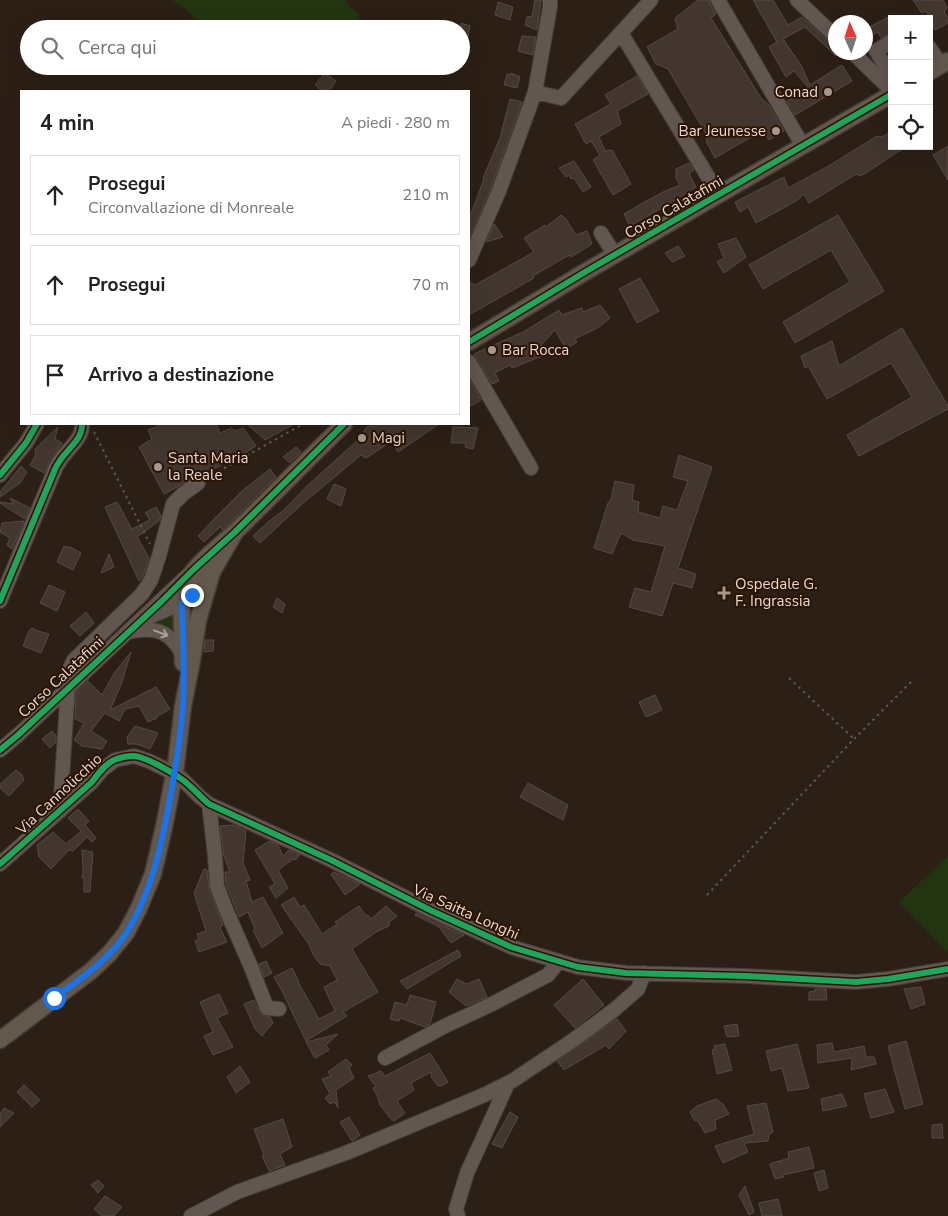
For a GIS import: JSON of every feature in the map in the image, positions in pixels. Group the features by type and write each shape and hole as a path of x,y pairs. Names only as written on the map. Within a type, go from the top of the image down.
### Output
{"main road":[{"name":"Corso Calatafimi","path":"470,341 888,95"},
{"path":"183,706 181,593 184,584 194,569 235,532 343,425"},
{"path":"0,1040 109,954 126,933 139,908 153,874 164,828 173,783 183,706 198,620 212,572 235,532"}],"street":[{"path":"470,258 499,191 535,92 550,0"},
{"path":"535,92 561,98 651,0"},
{"path":"718,0 803,146"},
{"path":"797,0 828,29"},
{"path":"621,33 719,195"},
{"path":"888,44 876,51 888,70"},
{"path":"933,55 939,66"},
{"path":"860,60 888,89"},
{"path":"601,233 614,255"},
{"path":"470,364 531,468"},
{"path":"0,475 26,443 36,425"},
{"path":"0,601 56,467 64,454 77,440 82,430 82,425"},
{"path":"60,811 69,670 74,660 142,594 151,580 173,504 198,483"},
{"name":"Corso Calatafimi","path":"0,750 162,601 194,569"},
{"path":"140,621 182,603 192,595 212,572"},
{"path":"162,601 170,599 182,603 198,620"},
{"path":"128,632 140,629 160,632 171,637 183,656"},
{"name":"Via Cannolicchio","path":"0,864 115,760 134,756 168,770"},
{"name":"Via Saitta Longhi","path":"181,778 209,804 331,860 432,911 511,948 578,966 626,973 746,976 856,982 888,979 948,969"},
{"path":"209,804 217,886 252,967 267,1008 279,1009"},
{"path":"385,1058 548,975 560,961"},
{"path":"191,1216 237,1192 346,1153 508,1083 572,1041 614,1010 638,989 644,973"},
{"path":"458,1216 456,1209 468,1173 508,1083"}],"path":[{"path":"198,483 301,425"},
{"path":"94,432 149,542 159,556"},
{"path":"789,678 854,739"},
{"path":"707,895 914,678"}],"green space":[{"path":"172,0 346,0 346,3 360,15 357,20 197,20 186,9"},
{"path":"174,612 178,639 154,625 154,622"},
{"path":"948,856 948,951 947,952 899,902"}],"building":[{"path":"535,0 541,0 537,30 525,25 527,17 532,16"},
{"path":"698,0 709,0 716,14 711,18 784,131 769,140 763,130 715,158 707,143 705,132 668,69 656,64 647,47 678,29 675,18"},
{"path":"753,0 773,0 788,25 802,17 828,41 828,49 805,27 783,39 801,65 810,85 842,65 852,81 795,115 787,101 808,87 794,71 786,77 769,47 777,42"},
{"path":"913,0 943,0 947,8 944,11 948,23 935,30 933,15 928,15 926,11 922,13"},
{"path":"498,2 513,7 510,20 495,15"},
{"path":"888,17 888,34 881,38 878,32 873,34 873,25"},
{"path":"522,36 536,37 533,55 518,51"},
{"path":"511,73 520,77 517,88 504,85 507,74 511,75"},
{"path":"323,75 328,75 336,81 330,90 322,90 315,85"},
{"path":"637,76 648,94 617,111 621,124 599,137 605,151 612,150 631,184 613,195 593,160 600,155 591,141 586,144 575,124 611,104 605,95"},
{"path":"510,99 522,102 491,188 470,237 470,216 483,178 500,138"},
{"path":"888,133 888,150 901,150 861,176 856,174 809,203 804,194 796,201 756,223 748,207 740,212 735,202 784,177 788,188 827,167 877,136 882,137"},
{"path":"948,146 948,180 933,155"},
{"path":"574,161 591,187 583,192 574,178 571,179 569,175 566,177 559,168"},
{"path":"689,163 694,170 689,174 696,187 630,226 624,214 663,192 680,185 676,178 676,169"},
{"path":"561,215 566,219 576,235 587,231 592,244 571,257 570,255 562,259 533,276 534,278 470,314 470,282 475,285 534,252 524,238 545,225 546,227"},
{"path":"838,215 884,291 795,343 783,322 850,282 831,250 763,289 749,265"},
{"path":"494,224 503,237 486,242"},
{"path":"736,238 746,257 724,273 717,262 724,258 718,244"},
{"path":"678,246 685,256 672,262 665,253"},
{"path":"640,278 659,311 637,323 619,289"},
{"path":"600,305 610,318 599,327 575,339 577,342 566,349 555,330 541,345 546,352 542,356 512,368 510,365 495,373 499,381 492,384 474,354 523,332 559,310 562,315 582,308 583,312"},
{"path":"902,328 948,409 859,456 847,435 912,397 891,363 827,399 808,366 805,368 801,356 832,341 839,366"},
{"path":"470,381 481,400 470,406"},
{"path":"160,425 216,425 220,433 232,428 235,431 243,428 256,446 239,457 200,475 193,476 164,494 139,447 152,439 148,430"},
{"path":"248,425 292,425 265,440"},
{"path":"371,425 438,425 398,452 392,441 366,458 361,455 302,504 260,543 253,536 283,511 307,486 359,439 366,428"},
{"path":"58,427 55,439 62,443 44,473 30,465 36,455 35,449"},
{"path":"453,427 478,428 473,449 465,447 466,443 451,443"},
{"path":"296,447 301,452 290,463 283,457"},
{"path":"679,455 712,467 678,568 696,574 692,588 673,583 662,616 629,607 635,588 651,592 665,546 633,540 621,533 612,554 594,548 608,503 611,499 615,481 634,485 632,500 639,502 638,512 660,518 663,506 677,510 688,481 673,477"},
{"path":"21,466 27,472 20,483 0,497 0,492"},
{"path":"270,469 276,477 223,530 220,527 204,542 198,536 242,491"},
{"path":"334,484 346,489 341,506 327,499"},
{"path":"10,498 30,508 25,519 0,503 13,504"},
{"path":"117,502 132,529 150,520 145,513 156,507 161,516 159,521 137,537 149,558 143,576 139,581 105,507"},
{"path":"24,521 12,549 7,545 10,538 0,532 2,523"},
{"path":"64,546 81,553 73,570 57,562"},
{"path":"109,554 114,567 101,573"},
{"path":"49,585 65,592 57,611 40,603"},
{"path":"277,598 285,604 282,613 273,607"},
{"path":"86,612 94,623 80,636 70,626"},
{"path":"32,628 49,634 41,653 23,646"},
{"path":"205,640 214,640 213,651 204,652"},
{"path":"131,652 121,685 110,710 156,687 170,709 148,722 139,706 125,709 119,721 105,713 91,731 107,741 102,749 82,746 74,740 84,723 75,719 76,692 88,681 102,695 115,672"},
{"path":"655,695 662,710 646,717 639,702"},
{"path":"135,726 158,733 150,749 136,744 128,744 127,737"},
{"path":"52,731 56,736 56,742 50,748 42,739"},
{"path":"16,770 22,775 24,780 9,796 0,788 0,784"},
{"path":"528,783 568,805 563,820 520,797"},
{"path":"78,809 89,821 85,825 96,838 92,842 87,837 73,851 69,850 51,869 39,857 37,845 53,832 66,844 81,831 68,818"},
{"path":"233,825 246,831 243,863 250,880 246,881 252,902 263,897 283,933 262,948 253,930 255,929 248,912 239,917 226,884 225,872 230,872 224,856 220,826"},
{"path":"269,841 278,845 283,856 289,850 300,855 278,870 288,888 276,898 269,887 275,884 255,850"},
{"path":"82,850 93,852 90,892 84,892"},
{"path":"204,869 207,870 209,889 223,925 220,927 227,942 199,952 195,941 199,939 197,934 206,931 194,893"},
{"path":"334,872 360,884 345,895 331,874"},
{"path":"294,897 300,907 304,905 322,934 337,924 335,922 359,906 366,916 368,915 371,919 386,906 397,916 389,922 389,926 376,932 352,949 378,992 343,1012 347,1016 306,1041 274,977 292,968 319,1019 335,1011 324,987 337,980 330,966 320,964 314,956 308,943 281,905"},
{"path":"416,913 464,935 451,943 439,927 415,915"},
{"path":"458,950 461,956 407,989 400,981"},
{"path":"266,961 272,973 264,977 259,964"},
{"path":"457,979 467,984 479,979 487,997 466,1006 449,992"},
{"path":"583,979 604,1005 575,1028 554,1005"},
{"path":"921,987 925,1004 911,1009 904,989"},
{"path":"815,989 826,989 827,1000 809,1000 809,992 815,991"},
{"path":"219,994 228,1013 217,1018 233,1047 213,1055 204,1036 213,1032 200,1002"},
{"path":"410,995 436,1002 430,1024 425,1027 400,1018 399,1021 390,1019 395,1002 407,1005"},
{"path":"254,1000 261,1015 270,1017 273,1023 262,1036 255,1029 244,1004"},
{"path":"617,1019 626,1031 609,1049 606,1045 564,1070 557,1061"},
{"path":"737,1024 739,1036 727,1037 724,1026"},
{"path":"338,1034 326,1045 329,1050 315,1058 306,1042"},
{"path":"906,1041 923,1104 905,1109 888,1046"},
{"path":"832,1043 834,1052 864,1046 866,1057 874,1057 876,1064 851,1070 852,1058 818,1063 817,1045"},
{"path":"725,1044 732,1070 717,1074 712,1050 715,1049 714,1046"},
{"path":"797,1044 809,1088 788,1091 782,1068 771,1071 766,1051"},
{"path":"430,1053 448,1082 438,1086 432,1078 431,1072 411,1083 414,1090 397,1101 405,1113 394,1121 380,1105 373,1088 376,1087 368,1076 381,1071 385,1076"},
{"path":"346,1059 352,1065 349,1068 354,1078 336,1090 338,1108 335,1102 330,1104 325,1098 330,1094 322,1079 331,1076 328,1072"},
{"path":"240,1066 250,1082 236,1093 227,1077"},
{"path":"24,1085 40,1100 32,1107 17,1092"},
{"path":"885,1089 894,1112 871,1118 864,1094"},
{"path":"842,1094 847,1106 823,1111 821,1099"},
{"path":"716,1099 723,1104 729,1114 715,1120 716,1129 705,1133 690,1112 697,1106"},
{"path":"766,1103 773,1132 769,1134 768,1141 744,1143 748,1152 723,1163 715,1146 754,1134 747,1106"},
{"path":"4,1108 14,1113 0,1127 0,1114"},
{"path":"510,1112 518,1117 502,1148 492,1144"},
{"path":"349,1117 360,1135 352,1141 340,1122"},
{"path":"283,1119 292,1147 280,1154 285,1165 269,1171 262,1156 264,1155 254,1129"},
{"path":"942,1124 943,1138 932,1138 932,1125"},
{"path":"809,1147 814,1168 783,1175 784,1177 775,1179 770,1164 779,1161 779,1163 789,1158 788,1152"},
{"path":"824,1170 828,1188 819,1191 814,1173"},
{"path":"98,1180 104,1186 98,1193 91,1185"},
{"path":"745,1186 754,1212 749,1215 739,1195"},
{"path":"105,1196 122,1207 114,1216 102,1216 94,1209"},
{"path":"778,1199 782,1216 762,1216 759,1203"}],"cycle path":[{"path":"470,341 585,272 888,96"},
{"path":"0,475 26,443 36,425"},
{"path":"0,601 56,467 79,436 82,425"},
{"path":"0,750 235,532 343,425"},
{"path":"0,864 92,782 108,764 116,759 134,756 151,762 176,775 209,804 331,860 432,911 511,947 578,967 626,973 746,976 856,982 888,979 948,969"}],"place":[{"name":"Conad","path":"828,92"},
{"name":"Bar Jeunesse","path":"776,131"},
{"name":"Bar Rocca","path":"492,350"},
{"name":"Magi","path":"362,438"},
{"name":"Santa Maria la Reale","path":"158,467"},
{"name":"Ospedale G. F. Ingrassia","path":"724,593"}],"route":[{"path":"54,998 109,954 126,933 153,874 173,783 183,706 182,603 192,595"}]}
